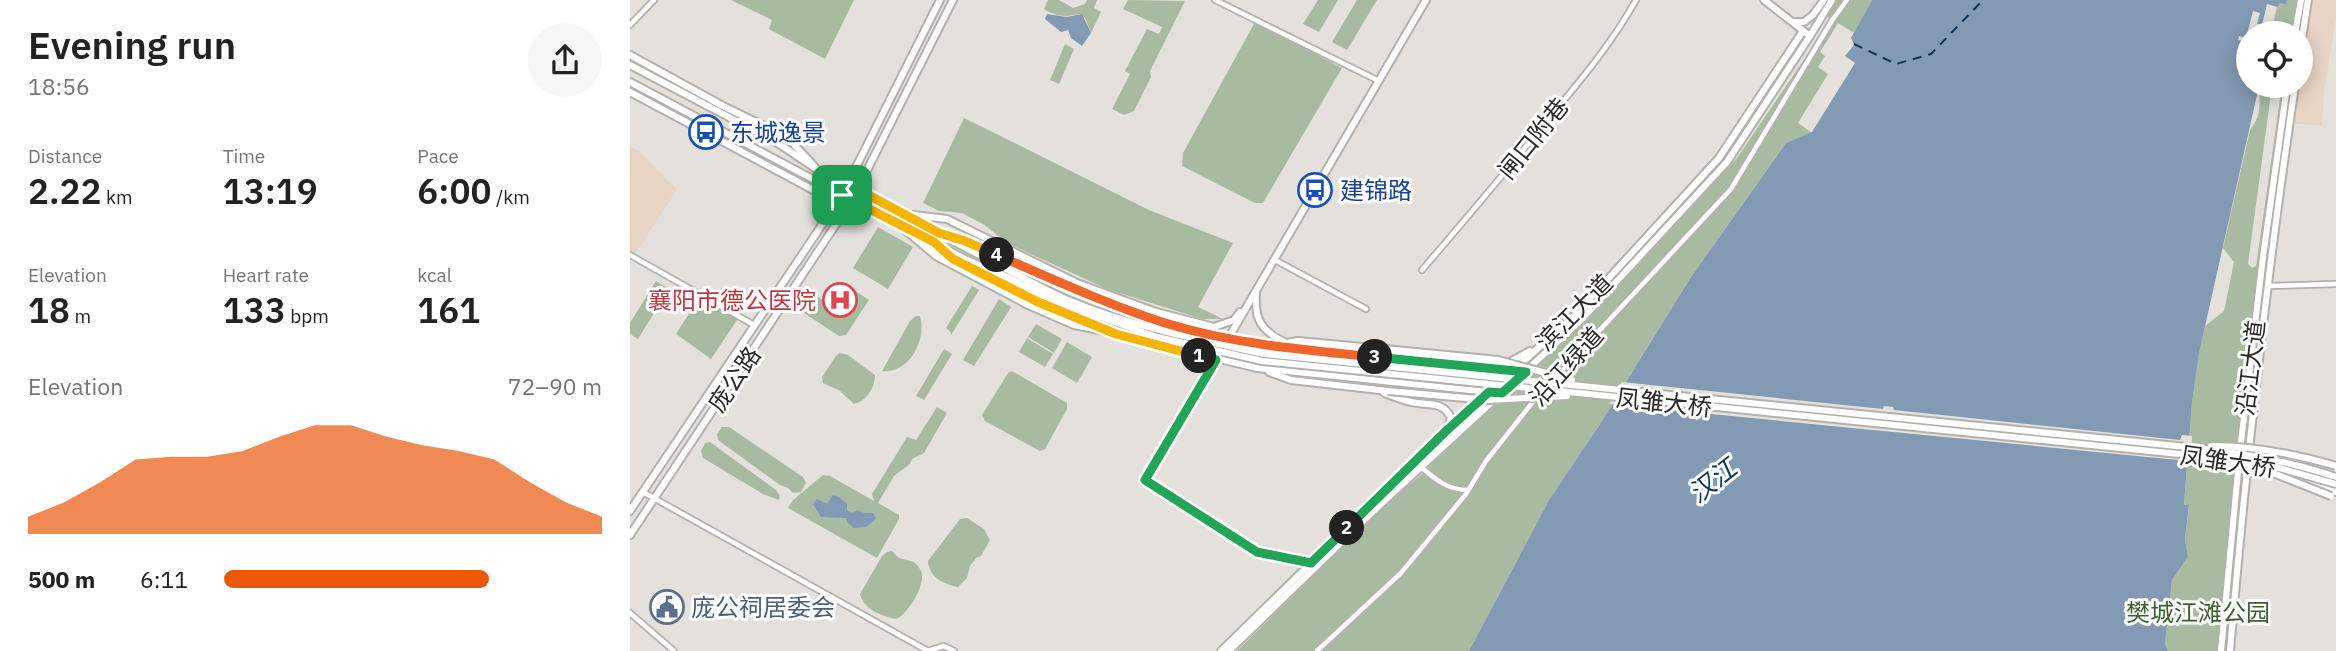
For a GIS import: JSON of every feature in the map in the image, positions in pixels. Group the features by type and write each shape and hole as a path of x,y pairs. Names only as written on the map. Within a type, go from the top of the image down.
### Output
{"main road":[{"name":"庞公路","path":"630,511 842,195 940,0"},
{"name":"庞公路","path":"630,535 852,200 953,0"},
{"path":"1216,360 1426,0"},
{"path":"1765,0 1810,36"},
{"path":"1789,20 1804,22 1824,0"},
{"name":"滨江大道","path":"1229,651 1421,466 1580,321 1727,162 1832,0"},
{"path":"2297,21 2301,0"},
{"path":"2305,21 2308,0"},
{"path":"1823,13 1833,19"},
{"name":"滨江大道","path":"1221,651 1445,432 1576,314 1719,158 1803,31"},
{"path":"630,55 787,137 818,170"},
{"path":"630,65 776,142 818,170 905,214 1004,272"},
{"path":"630,82 965,259 1004,272"},
{"path":"676,89 711,99"},
{"path":"630,92 817,192 824,208 822,223"},
{"name":"沿江大道","path":"2221,651 2241,445 2285,98"},
{"name":"沿江大道","path":"2230,651 2267,286 2293,98"},
{"path":"660,108 694,116"},
{"path":"905,214 947,219 1077,283 1156,312 1214,327"},
{"path":"899,224 936,256 1028,305 1074,325 1257,368 1502,393"},
{"path":"939,233 965,241 1068,288 1167,323 1199,331 1266,346 1526,372"},
{"path":"934,242 953,259 1038,302 1113,333"},
{"name":"凤雏大桥","path":"1004,272 1068,300 1122,318 1173,334 1264,354 1591,385 2187,451 2258,462 2336,484"},
{"name":"凤雏大桥","path":"1004,272 1066,305 1157,337 1262,361 1590,395 2187,451 2259,455 2336,477"},
{"path":"1199,331 1234,320 1256,291"},
{"path":"1256,291 1257,315 1263,327 1269,335 1286,343"},
{"path":"1266,346 1298,341 1498,360 1591,385"},
{"path":"1472,366 1510,362 1547,341"},
{"path":"1257,368 1292,380 1488,400 1590,395"},
{"path":"1372,389 1412,402 1437,404 1448,410 1451,418 1445,432"},
{"path":"2241,445 2289,454 2336,468"},
{"path":"2187,451 2224,446 2261,450 2308,458 2336,468"},
{"path":"2187,451 2223,463 2258,467 2334,495"},
{"path":"2239,466 2334,495"}],"street":[{"path":"1215,0 1379,81"},
{"name":"闸口附巷","path":"1422,270 1594,63 1636,0"},
{"name":"沿江绿道","path":"1317,651 1401,573 1469,490 1486,461 1532,403 1731,189 1847,0"},
{"path":"630,25 652,1"},
{"path":"630,255 754,325"},
{"path":"1275,260 1366,309"},
{"path":"2267,286 2336,284"},
{"path":"1216,360 1145,480 1257,552 1311,563"},
{"path":"1421,466 1439,482 1454,490 1469,490"},
{"path":"643,492 928,651 944,646 954,651"},
{"path":"630,613 674,651"}],"shaded area":[{"path":"2308,0 2336,0 2322,126 2290,123 2293,98 2313,98 2313,21 2305,21"},
{"path":"630,147 640,152 677,190 633,257 630,255"}],"green space":[{"path":"731,0 854,0 825,59 769,29 772,20"},
{"path":"1048,0 1059,0 1073,8 1085,4 1087,0 1097,0 1094,8 1101,12 1091,33 1085,18 1080,14 1061,16 1044,9"},
{"path":"1128,0 1185,1 1150,71 1151,77 1134,111 1124,115 1112,109 1130,74 1125,71 1147,29 1159,34 1162,27 1123,9"},
{"path":"1318,0 1338,0 1319,32 1303,24"},
{"path":"1357,0 1377,0 1347,50 1332,42"},
{"path":"1832,0 1872,0 1854,33 1838,23 1820,52 1825,56 1818,67 1828,74 1798,123 1812,133 1786,143 1691,277 1600,424 1549,500 1469,651 1237,651 1386,504 1426,471 1446,446 1592,315 1737,158 1805,58 1829,18 1823,13"},
{"path":"2287,0 2301,0 2298,21 2274,21 2277,7 2280,3 2286,3"},
{"path":"1255,22 1342,68 1263,203 1255,203 1182,166 1183,153"},
{"path":"1065,44 1074,49 1059,84 1050,80"},
{"name":"樊城江滩公园","path":"2260,98 2270,98 2248,264 2252,268 2256,266 2280,98 2287,98 2249,373 2224,651 2168,651 2165,644 2172,580 2188,557 2185,539 2189,506 2184,506 2199,352 2205,326 2224,311 2234,262 2223,248 2250,130 2259,113"},
{"path":"964,118 1149,210 1233,243 1198,307 1223,319 1202,319 1107,289 1009,244 983,224 962,213 939,211 923,203"},
{"path":"878,227 913,247 888,289 853,268"},
{"path":"656,281 669,289 638,339 630,334 630,323"},
{"path":"972,286 979,290 951,335 946,328"},
{"path":"854,290 869,300 846,335 839,336 804,313 815,295 840,312"},
{"path":"701,295 739,317 711,359 676,334"},
{"path":"999,299 1011,307 974,366 963,360"},
{"path":"920,316 921,335 914,354 900,367 882,371 910,321"},
{"path":"1036,324 1062,339 1054,353 1028,337"},
{"path":"1027,338 1053,354 1045,367 1019,352"},
{"path":"1067,342 1092,357 1077,383 1052,368"},
{"path":"944,349 952,354 924,400 916,396"},
{"path":"840,353 848,355 875,375 869,393 854,404 840,391 823,383 822,377"},
{"path":"1012,371 1067,403 1067,409 1045,449 1040,451 985,421 982,415 1008,373"},
{"path":"937,407 947,413 924,453 912,459 910,464 894,476 878,503 899,515 899,519 877,558 788,508 793,500 823,475 830,476 874,501 872,494 907,437 916,440"},
{"path":"722,427 729,427 803,477 806,483 801,492 793,493 780,485 718,440 717,434"},
{"path":"710,442 776,490 780,496 779,500 763,494 703,458 701,451 705,443"},
{"path":"967,518 984,529 990,540 981,556 970,566 967,578 958,587 938,579 931,571 928,561 960,519"},
{"path":"892,551 899,558 914,562 921,570 922,576 914,601 896,619 869,608 860,594 882,556"}],"water":[{"name":"汉江","path":"1872,0 2287,0 2286,4 2280,3 2277,7 2274,21 2236,21 2236,98 2256,98 2199,353 2184,505 2189,505 2185,539 2188,557 2172,580 2165,644 2168,651 1469,651 1549,500 1600,424 1691,277 1786,143 1812,132 1855,63 1845,56 1854,45 1851,38"},
{"path":"1047,14 1067,17 1082,14 1091,33 1082,46 1071,38 1068,30 1061,32 1045,19"},
{"path":"833,495 847,504 847,510 852,513 857,510 873,513 876,519 866,527 854,528 846,518 821,517 813,504 817,499 827,504"}],"pier":[{"path":"2267,4 2277,7 2274,21 2263,21"},
{"path":"2253,11 2260,13 2258,21 2250,21"},
{"path":"1622,382 1883,409 1884,406 1893,407 1894,410 2180,440 2182,435 2192,436 2191,462 2188,465 2178,464 2178,460 1609,404"}],"ferry route":[{"path":"1854,44 1896,64 1931,54 1983,0"}],"place":[{"name":"东城逸景","path":"706,132"},
{"name":"建锦路","path":"1315,190"},
{"name":"襄阳市德公医院","path":"840,300"},
{"name":"庞公祠居委会","path":"667,607"}],"route":[{"path":"848,184 939,233 965,241 1068,288 1167,323 1266,346 1526,372 1502,393 1489,392 1311,563 1257,552 1145,480 1216,360 1116,334 1038,302 953,259 934,242 842,195 848,184"}]}
